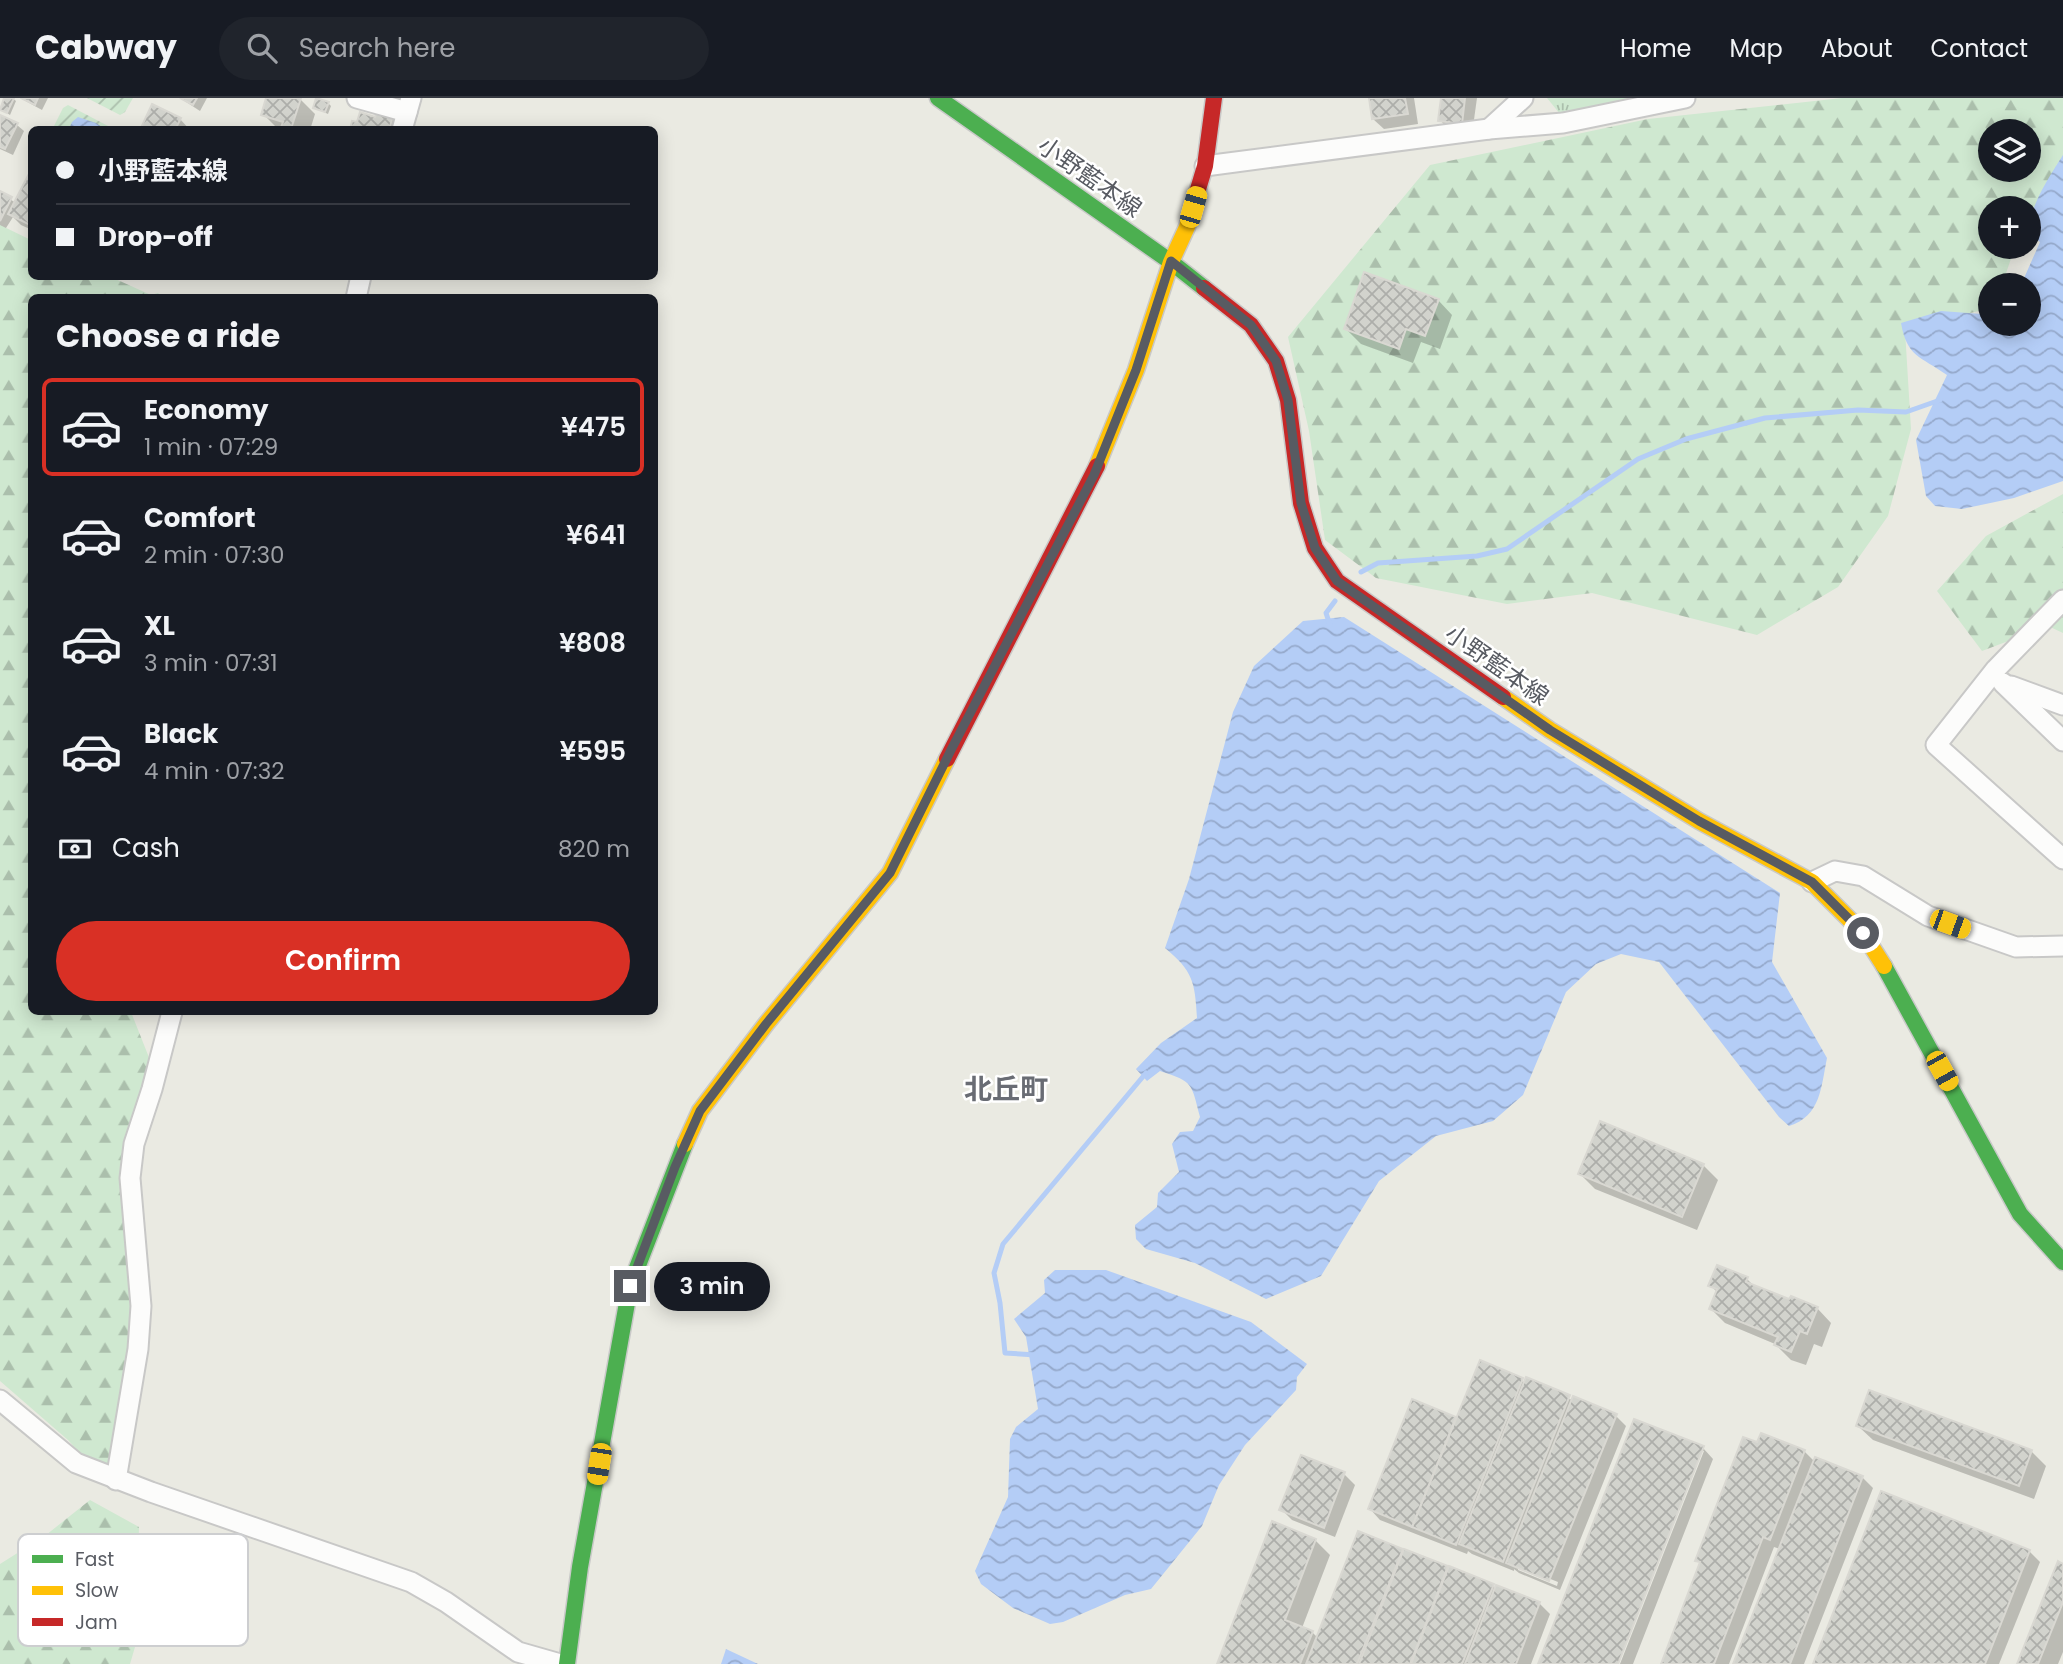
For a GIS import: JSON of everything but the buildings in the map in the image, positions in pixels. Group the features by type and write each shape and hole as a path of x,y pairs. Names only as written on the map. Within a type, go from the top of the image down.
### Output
{"street":[{"path":"357,98 406,113"},
{"name":"小野藍本線","path":"938,98 1171,261 1251,325 1276,361 1288,400 1301,503 1315,548 1337,581 1550,730 1699,821 1812,882 1863,933 1891,978 2020,1214 2063,1262"},
{"path":"567,1664 580,1567 630,1286 675,1167 700,1111 766,1024 890,873 1094,475 1136,370 1171,261 1187,228 1205,166 1214,98"},
{"path":"1489,129 1523,98"},
{"path":"1205,166 1489,129 1563,123 1685,98"},
{"path":"2063,600 1996,681 1936,745 2063,859"},
{"path":"1996,681 2063,705"},
{"path":"1996,681 2063,741"},
{"path":"1812,882 1835,871 1863,876 1928,916 2016,947 2063,946"},
{"path":"116,1480 138,1349 141,1306 130,1178 134,1144 171,1015"},
{"path":"0,1401 76,1463 116,1480 411,1582 446,1602 518,1652 560,1664"}],"green space":[{"path":"87,98 133,98 125,112 120,115"},
{"path":"1547,98 1631,98 1560,114"},
{"path":"1842,98 2063,98 2063,163 2041,197 1978,196 1978,259 2011,259 2006,273 1978,273 1978,311 1905,330 1911,429 1888,516 1838,587 1757,635 1592,593 1507,604 1376,578 1325,540 1309,431 1288,337 1430,165 1648,119"},
{"path":"68,105 108,126 54,126 63,108"},
{"path":"0,225 28,239 28,280 118,280 149,294 28,294 28,1015 132,1015 150,1060 137,1109 135,1316 111,1463 102,1464 79,1452 0,1381"},
{"path":"2063,494 2063,633 2048,626 1982,651 1937,591 1986,536"},
{"path":"90,1500 139,1527 139,1534 47,1534"},
{"path":"18,1553 18,1646 135,1646 130,1664 0,1664 0,1564"}],"water":[{"path":"78,117 100,126 70,126"},
{"path":"2063,155 2063,481 2014,498 1962,509 1935,506 1926,496 1916,440 1947,375 1916,355 1907,343 1901,323 1941,311 1978,314 1978,336 2041,336 2041,273 2026,273 2032,259 2041,259 2041,193"},
{"path":"1344,617 1780,893 1772,962 1827,1058 1821,1090 1814,1108 1800,1121 1789,1126 1779,1117 1659,962 1621,954 1596,964 1566,992 1523,1095 1493,1121 1436,1136 1379,1181 1321,1276 1266,1299 1195,1263 1146,1249 1136,1239 1135,1225 1157,1207 1158,1193 1179,1172 1172,1144 1180,1132 1193,1131 1200,1117 1192,1090 1185,1081 1160,1071 1147,1081 1136,1069 1161,1043 1197,1018 1191,978 1182,964 1165,948 1189,879 1233,712 1254,666 1303,621"},
{"path":"1055,1270 1106,1270 1251,1322 1307,1364 1297,1377 1296,1390 1245,1445 1219,1485 1202,1526 1151,1589 1125,1595 1063,1622 1050,1624 1013,1608 981,1584 975,1571 1008,1497 1010,1439 1016,1427 1038,1409 1026,1337 1014,1319 1045,1293 1044,1280"},
{"path":"726,1649 758,1664 721,1664"}],"waterway":[{"path":"1361,572 1378,563 1477,556 1507,549 1638,459 1686,439 1765,418 1858,410 1906,412 1940,400"},
{"path":"1330,625 1326,613 1335,601"},
{"path":"1036,1355 1005,1353 994,1273 1003,1244 1146,1073"}],"traffic: fast":[{"path":"938,98 1204,288"},
{"path":"1884,966 2020,1214 2063,1262"},
{"path":"567,1664 580,1567 630,1286 685,1144"}],"traffic: slow":[{"path":"1097,466 1136,370 1171,262 1193,206"},
{"path":"1503,697 1550,730 1699,821 1812,882 1863,933 1884,966"},
{"path":"685,1144 700,1111 766,1024 890,873 947,759"}],"traffic: jam":[{"path":"1193,206 1205,166 1214,98"},
{"path":"1204,288 1251,325 1276,361 1288,400 1301,503 1315,548 1337,581 1503,697"},
{"path":"947,759 1097,466"}],"district":[{"name":"北丘町","path":"1006,1089"}],"route":[{"path":"630,1286 675,1167 700,1111 766,1024 890,873 1094,475 1136,370 1171,261 1251,325 1276,361 1288,400 1301,503 1315,548 1337,581 1550,730 1699,821 1812,882 1863,933"}]}
